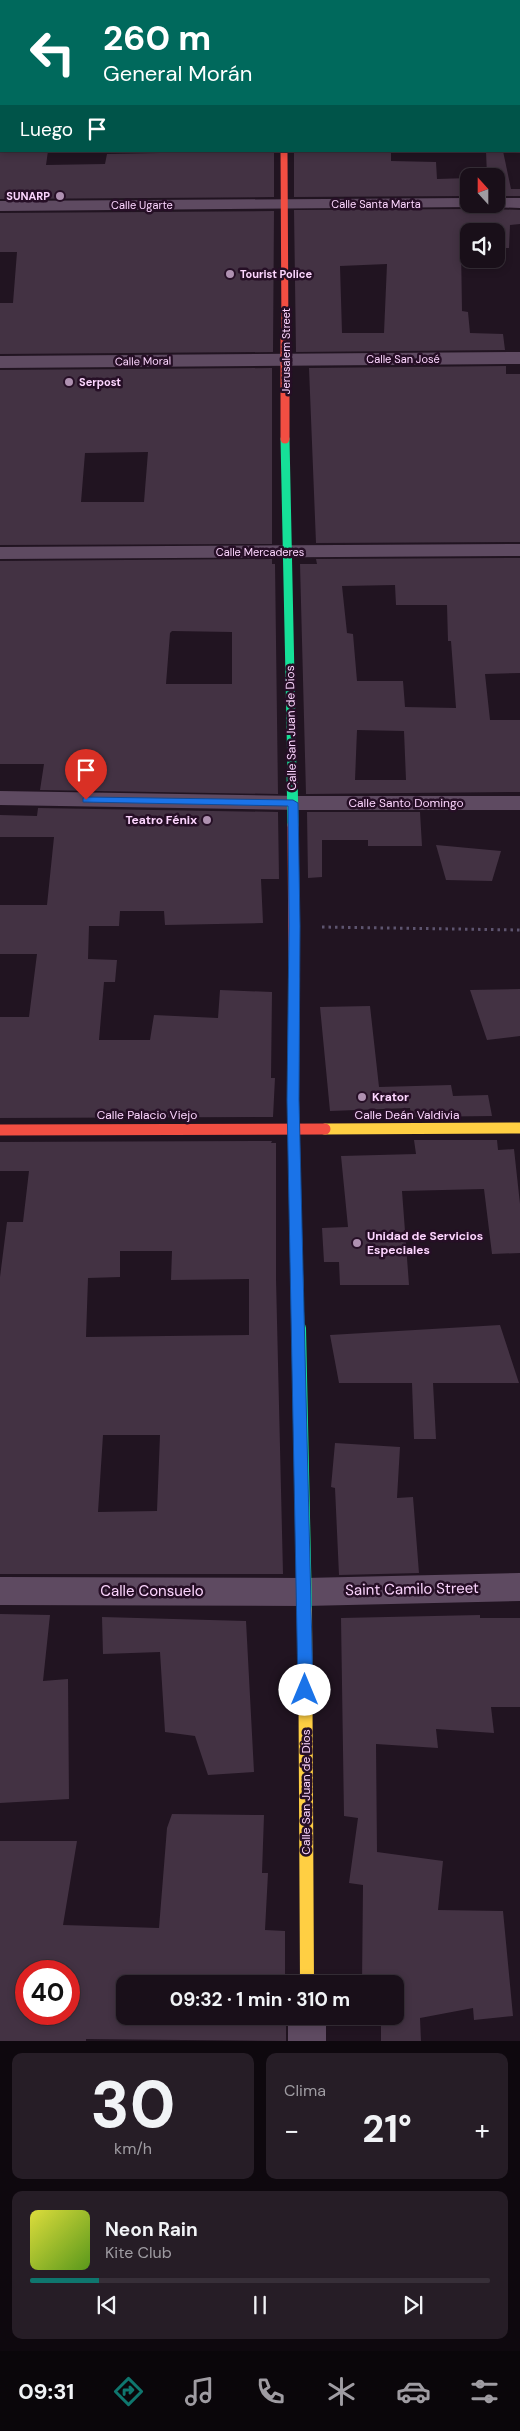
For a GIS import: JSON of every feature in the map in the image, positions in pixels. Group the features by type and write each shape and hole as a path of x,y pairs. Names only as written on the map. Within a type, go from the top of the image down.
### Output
{"street":[{"name":"Jerusalem Street","path":"284,152 285,469 288,551"},
{"name":"Calle Santa Marta","path":"284,204 460,203"},
{"path":"505,203 520,203"},
{"name":"Calle Ugarte","path":"0,206 284,204"},
{"name":"Calle San José","path":"286,359 520,358"},
{"name":"Calle Moral","path":"0,362 286,359"},
{"name":"Calle Mercaderes","path":"0,553 520,550"},
{"name":"Calle San Juan de Dios","path":"288,551 295,926 293,1128 305,1592 307,1975"},
{"name":"Calle Santo Domingo","path":"0,798 293,803 520,803"},
{"name":"Calle Deán Valdivia","path":"293,1128 520,1128"},
{"name":"Calle Palacio Viejo","path":"0,1130 293,1128"},
{"name":"Saint Camilo Street","path":"305,1592 520,1587"},
{"name":"Calle Consuelo","path":"0,1591 305,1592"},
{"path":"307,2025 307,2041"}],"path":[{"path":"317,927 520,930"}],"building":[{"path":"0,152 48,152 46,165 105,164 107,154 160,152 274,153 274,197 0,199"},
{"path":"486,152 503,152 511,189 520,189 520,196 505,196 505,168 487,168"},
{"path":"294,153 391,153 391,161 436,162 437,179 460,178 460,196 294,197"},
{"path":"460,209 460,213 505,213 505,210 520,210 520,224 510,225 509,248 505,248 505,223 460,223 462,311 468,312 470,333 503,334 505,350 296,352 294,210","holes":["387,264 384,333 342,333 340,266"]},
{"path":"274,211 273,352 0,354 0,303 13,303 17,252 0,252 0,213"},
{"path":"506,366 506,374 520,374 520,542 316,543 309,368"},
{"path":"272,368 272,544 0,545 0,370","holes":["148,452 144,502 81,502 85,453"]},
{"path":"520,558 520,673 485,674 490,720 520,720 520,792 306,794 300,564 317,564 316,559","holes":["395,585 396,605 447,605 448,641 451,641 456,708 405,707 403,681 357,681 353,634 347,633 342,586","357,730 404,731 406,780 355,780"]},
{"path":"272,559 272,564 275,564 278,794 40,790 44,764 0,764 0,561","holes":["172,631 232,632 232,684 166,684 170,633"]},
{"path":"38,808 278,812 279,879 261,879 263,923 165,925 164,911 120,911 119,926 89,926 88,959 117,960 115,982 104,982 99,1040 150,1040 154,1015 218,1018 220,990 272,992 271,1078 275,1078 273,1117 0,1118 0,1017 29,1017 37,954 0,954 0,905 47,905 54,837 0,837 0,815 37,816"},
{"path":"307,812 420,812 422,846 368,846 368,840 322,840 322,877 308,878"},
{"path":"436,845 501,851 492,881 446,880"},
{"path":"520,989 520,1036 487,1040 470,990"},
{"path":"370,1006 379,1087 451,1085 453,1096 488,1095 492,1116 411,1117 410,1108 330,1111 320,1007"},
{"path":"414,1140 497,1140 498,1150 514,1149 520,1204 520,1253 492,1254 484,1189 402,1191 409,1285 340,1285 339,1262 324,1262 322,1228 348,1227 341,1156 416,1154"},
{"path":"272,1141 271,1143 276,1143 276,1279 283,1574 0,1574 0,1277 7,1222 23,1222 29,1171 0,1171 0,1142","holes":["120,1251 172,1251 171,1280 249,1279 249,1335 86,1337 88,1278 120,1277","103,1435 160,1435 157,1511 98,1512"]},
{"path":"500,1325 519,1383 433,1383 436,1439 414,1439 412,1383 339,1383 330,1335"},
{"path":"335,1443 400,1447 397,1498 413,1497 419,1573 339,1575 335,1488 331,1487"},
{"path":"0,1614 50,1615 43,1681 68,1679 69,1799 0,1803"},
{"path":"480,1615 480,1618 520,1618 520,1707 491,1707 494,1733 436,1729 438,1748 376,1744 377,1852 443,1861 438,1910 503,1911 513,2016 474,2020 473,2008 420,2018 421,2041 381,2041 381,2025 404,2025 404,1975 362,1975 363,1885 349,1883 358,1818 344,1816 341,1618"},
{"path":"102,1617 246,1621 254,1772 208,1775 195,1736 165,1732 160,1652 103,1654"},
{"path":"172,1814 264,1815 262,1873 268,1873 265,1930 285,1931 285,1975 116,1975 116,2025 286,2025 286,2041 86,2039 86,2041 0,2041 0,1841 77,1841 63,1925 159,1928 167,1828"}],"traffic: fast":[{"path":"285,439 293,825"},
{"path":"298,1293 305,1610"}],"traffic: slow":[{"path":"294,979 293,1101 298,1293"},
{"path":"325,1129 520,1128"},
{"path":"305,1610 307,1975"}],"traffic: jam":[{"path":"284,152 285,439"},
{"path":"293,825 294,979"},
{"path":"0,1130 325,1129"}],"place":[{"name":"SUNARP","path":"60,196"},
{"name":"Tourist Police","path":"230,274"},
{"name":"Serpost","path":"69,382"},
{"name":"Teatro Fénix","path":"207,820"},
{"name":"Krator","path":"362,1097"},
{"name":"Unidad de Servicios Especiales","path":"357,1243"}],"route":[{"path":"86,800 293,803 295,926 293,1100 305,1592 305,1690"}]}
